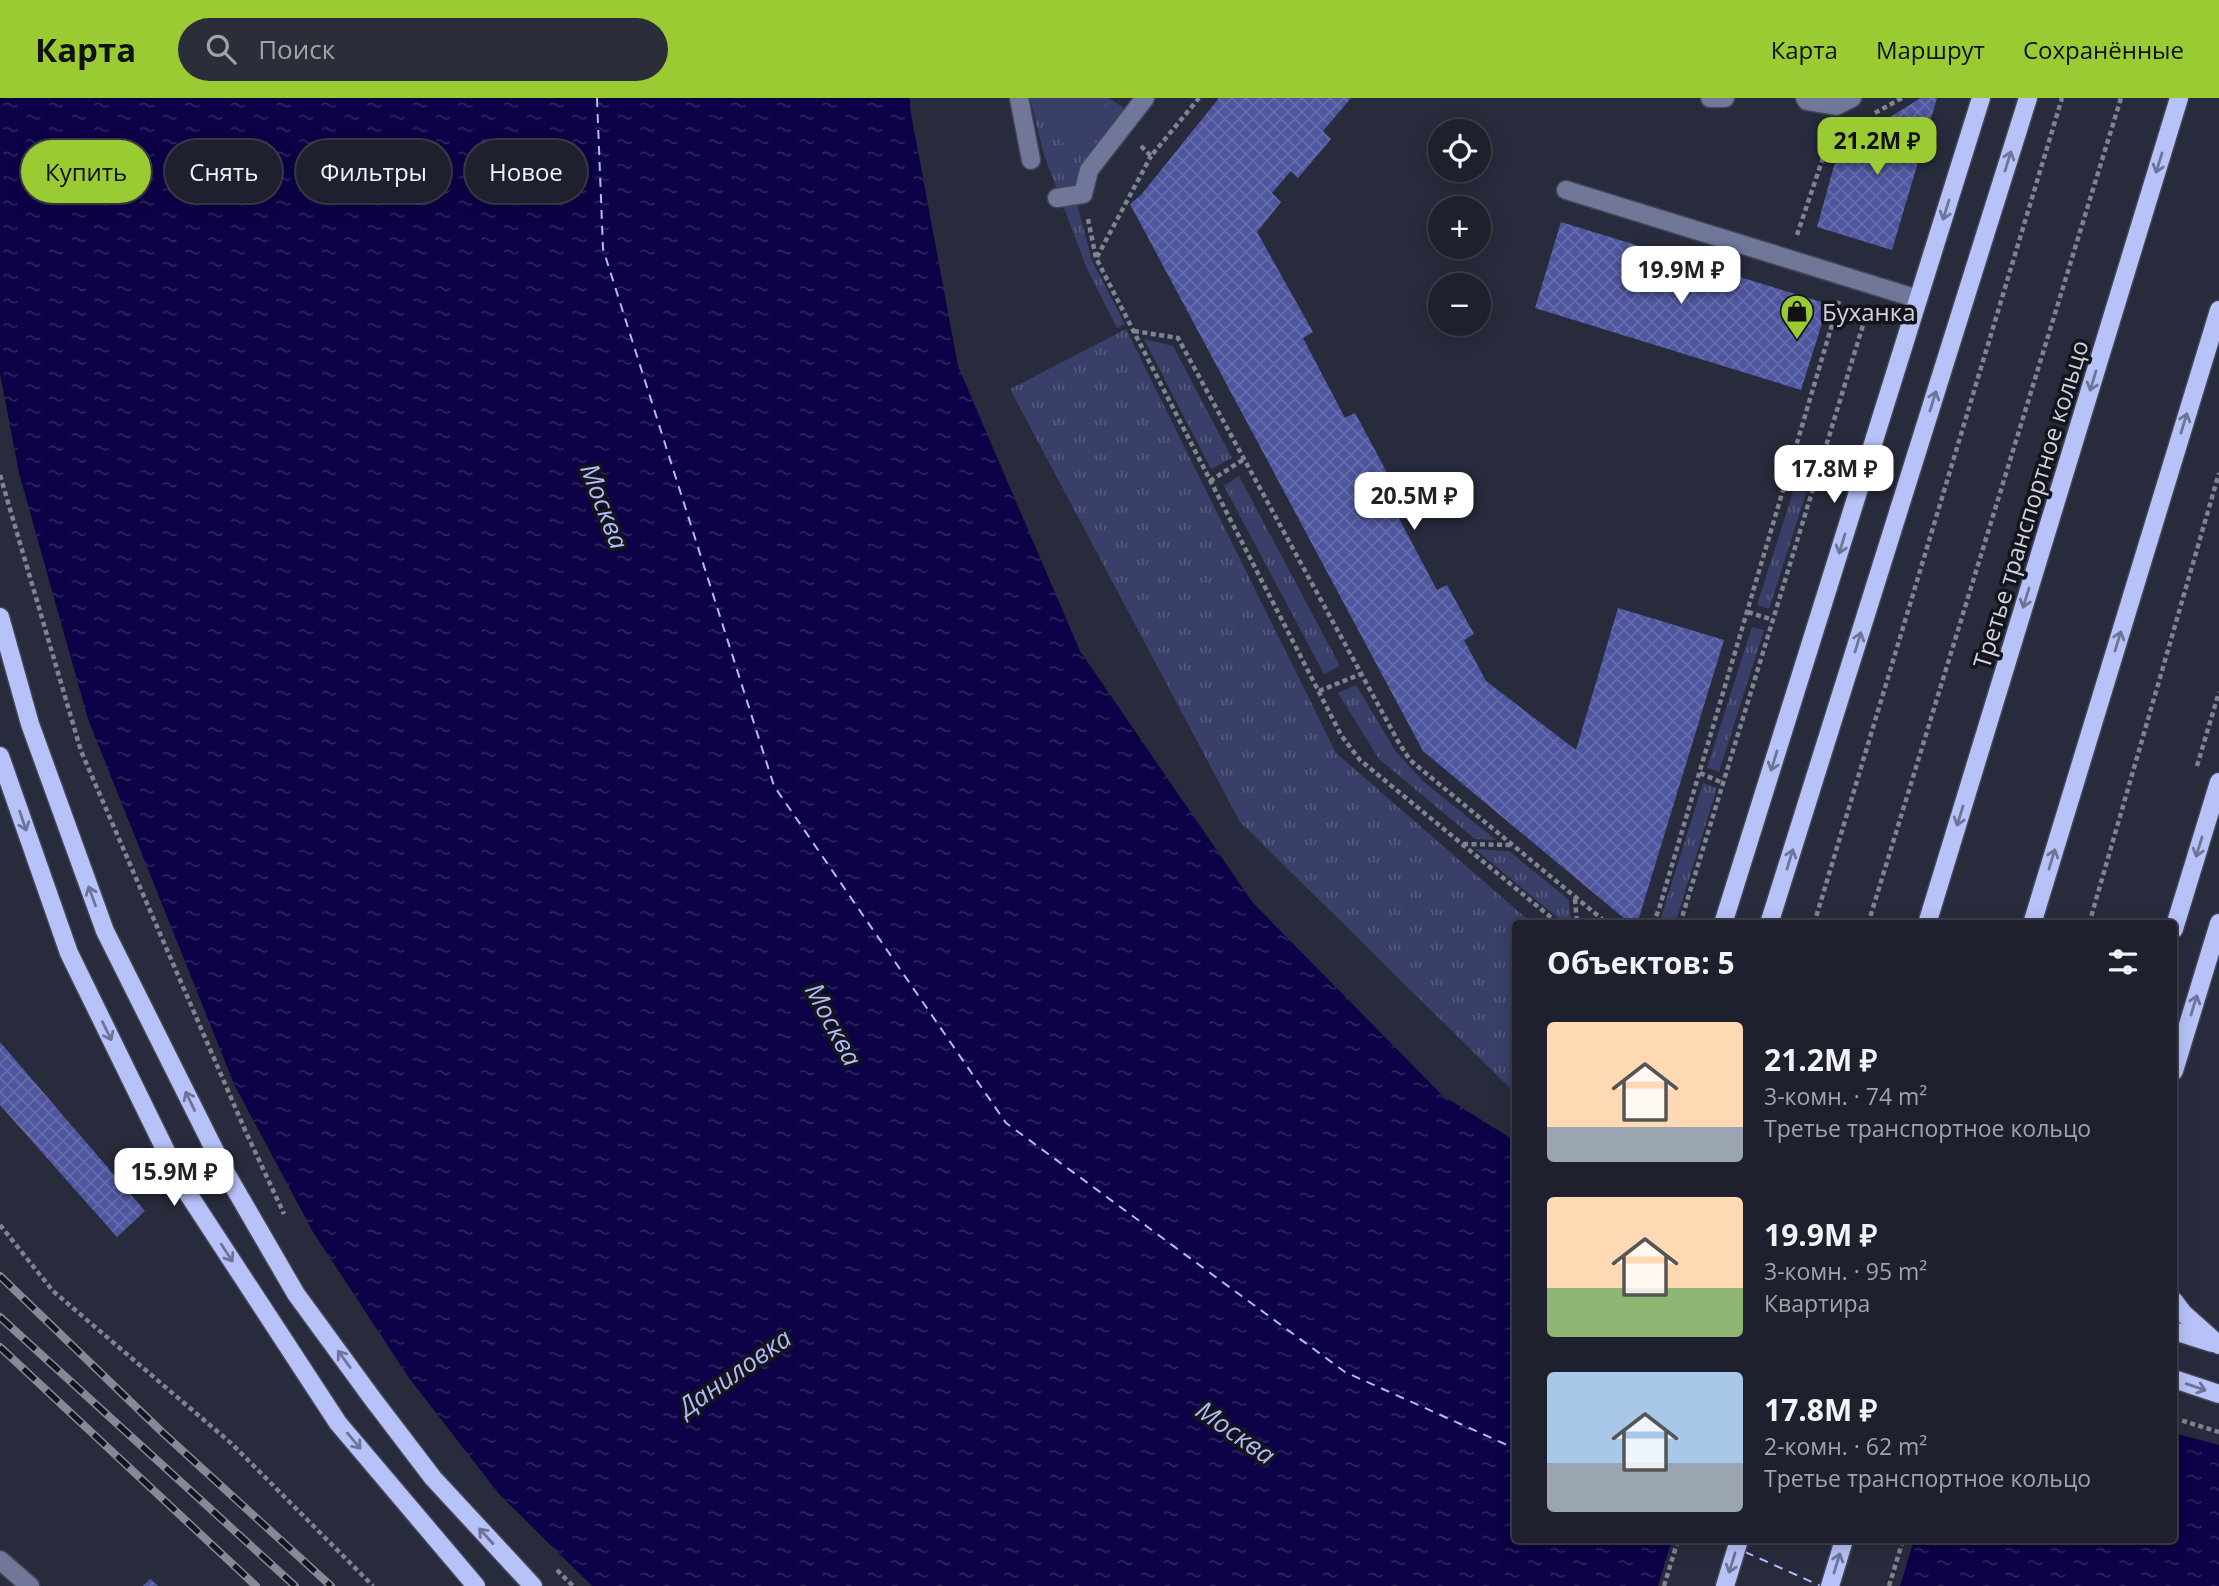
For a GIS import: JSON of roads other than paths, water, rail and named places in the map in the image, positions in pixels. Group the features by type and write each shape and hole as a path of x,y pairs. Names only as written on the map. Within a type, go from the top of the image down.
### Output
{"main road":[{"path":"1724,920 1982,98"},
{"path":"1770,920 2028,98"},
{"name":"Третье транспортное кольцо","path":"1928,920 2179,98"},
{"path":"2033,920 2219,310"},
{"path":"0,617 30,724 105,931 227,1175 296,1294 372,1398 433,1478 533,1586"},
{"path":"0,756 69,953 183,1186 338,1423 476,1586"},
{"path":"2177,920 2219,782"},
{"path":"2177,1061 2219,923"},
{"path":"2177,1305 2183,1314 2219,1345"},
{"path":"2177,1332 2219,1345"},
{"path":"2177,1380 2219,1394"},
{"path":"1725,1586 1738,1543"},
{"path":"1830,1586 1843,1543"}],"lane":[{"path":"1018,98 1031,160"},
{"path":"1057,198 1083,194 1089,170 1145,98"},
{"path":"1710,98 1725,98"},
{"path":"1805,98 1807,101 1836,106 1852,98"},
{"path":"1566,190 1919,299"},
{"path":"0,1560 30,1586"}],"water":[{"path":"0,98 910,98 958,366 1080,651 1253,903 1442,1095 1512,1139 1512,1543 2177,1543 2177,1434 2219,1445 2219,1586 592,1586 499,1494 409,1378 313,1232 234,1084 88,719 19,473 0,374"}],"railway":[{"path":"0,1276 162,1432 331,1586"},
{"path":"0,1317 295,1586"},
{"path":"0,1347 256,1586"}],"place":[{"name":"Буханка","path":"1797,341"}],"water label":[{"name":"Москва","path":"605,506"},
{"name":"Москва","path":"834,1024"},
{"name":"Даниловка","path":"734,1372"},
{"name":"Москва","path":"1236,1432"}]}
